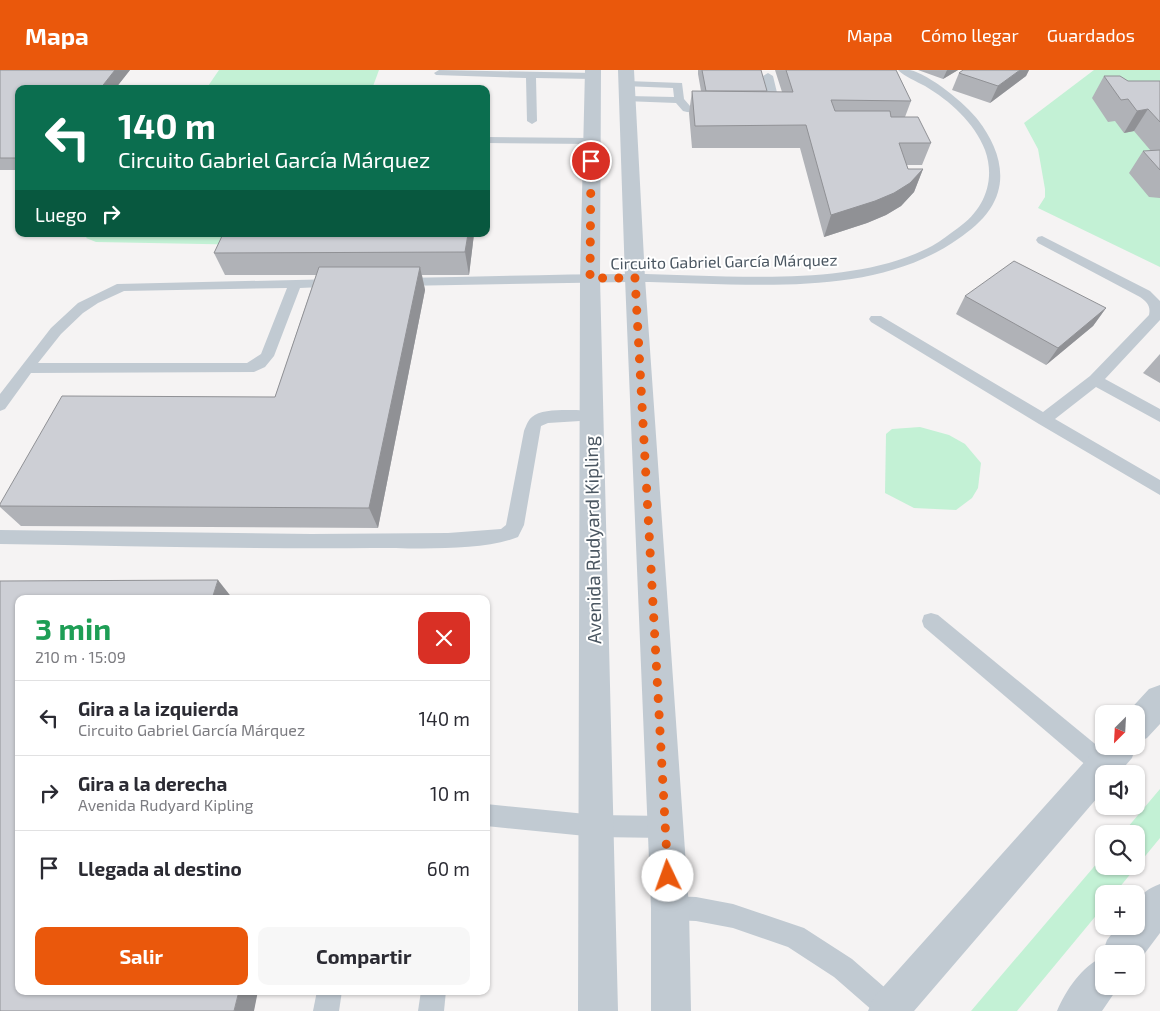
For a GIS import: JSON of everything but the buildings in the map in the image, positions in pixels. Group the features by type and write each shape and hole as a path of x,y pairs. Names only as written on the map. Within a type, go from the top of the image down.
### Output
{"street":[{"name":"Avenida Rudyard Kipling","path":"593,73 590,278 598,1011"},
{"path":"627,84 635,278 670,908 671,1011"},
{"path":"1145,717 1160,700"},
{"path":"889,1010 1112,756"},
{"path":"1128,945 1160,902"},
{"path":"1077,1011 1095,988"}],"lane":[{"name":"Circuito Gabriel García Márquez","path":"383,282 590,278 802,279 850,275 892,266 929,253 958,236 980,216 992,195 996,174 993,152 982,131 966,111 945,94 903,70"},
{"path":"440,73 531,75 593,73"},
{"path":"531,75 532,120"},
{"path":"760,111 773,110 775,108 768,76"},
{"path":"627,84 682,85 679,100"},
{"path":"627,84 679,100 687,109 724,111"},
{"path":"490,140 591,141"},
{"path":"1042,240 1145,294 1155,302 1158,310 1156,316 1096,380 1044,420"},
{"path":"0,405 56,331 78,310 103,295 122,287 354,283"},
{"path":"28,368 249,368 260,364 267,356 295,284"},
{"path":"876,319 1160,488"},
{"path":"1096,380 1160,416"},
{"path":"0,537 331,541 448,540 502,536 512,532 515,524 532,431 536,422 551,418 591,416"},
{"path":"931,621 1112,756"},
{"path":"490,815 596,826 666,828"},
{"path":"670,908 696,909 733,916 795,937 843,968 889,1010"},
{"path":"326,1011 329,995"},
{"path":"431,1011 433,995"}],"green space":[{"path":"219,70 379,70 373,85 209,85"},
{"path":"1094,70 1160,70 1160,267 1038,208 1045,197 1045,189 1038,149 1024,123"},
{"path":"269,237 257,245 96,242 86,238"},
{"path":"920,427 949,435 965,444 981,463 978,488 972,498 956,510 914,508 885,493 886,434 892,429"},
{"path":"1160,789 1160,838 1145,856 1145,825 1130,825 1138,815 1145,815 1145,807"},
{"path":"1095,866 1095,875 1130,875 1121,885 1095,885 1095,917 1017,1011 971,1011"}],"route":[{"path":"591,161 590,278 635,278 668,876"}]}
